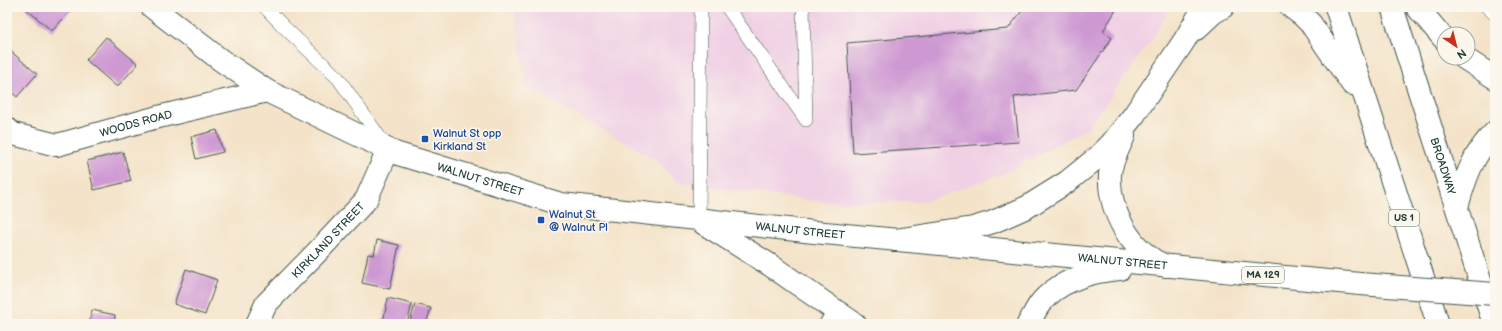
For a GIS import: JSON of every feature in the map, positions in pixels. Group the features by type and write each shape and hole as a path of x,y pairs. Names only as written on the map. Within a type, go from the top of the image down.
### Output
{"main road":[{"name":"WALNUT STREET","path":"152,7 222,61 267,91 388,150 561,204 895,240 1360,284 1495,294"},
{"path":"1184,41 1204,7"},
{"name":"MA 129","path":"1166,266 1148,257 1141,251 1124,229 1111,193 1110,173 1114,159 1134,115 1184,41 1206,19 1223,7"},
{"path":"1291,7 1302,16 1322,39 1352,83 1369,112"},
{"name":"US 1","path":"1336,7 1438,324"},
{"name":"BROADWAY","path":"1392,7 1494,324"},
{"path":"1417,7 1436,30"},
{"path":"1476,66 1495,78"},
{"name":"WOODS ROAD","path":"7,129 13,134 57,145 154,118 267,91"},
{"path":"895,240 973,228 1012,215 1067,182 1099,156 1111,144 1134,115"},
{"path":"1457,207 1465,178 1474,159 1480,148 1495,132"},
{"name":"KIRKLAND STREET","path":"257,324 266,304 322,248 366,200 388,150"},
{"path":"699,220 770,265 841,320"},
{"path":"1028,324 1040,304 1052,292 1067,282 1082,276 1106,270 1166,266"}],"lane":[{"path":"265,7 338,78 388,150"},
{"path":"699,220 701,7"},
{"path":"727,7 806,120 803,7"},
{"path":"1487,7 1495,14"}],"shaded area":[{"path":"514,7 1170,7 1154,36 1088,128 1003,174 923,202 822,202 677,182 655,159 527,87"}],"building":[{"path":"24,7 72,7 73,8 52,31"},
{"path":"1025,7 1118,7 1103,31 1112,38 1076,90 1014,97 1019,142 853,153 847,43 1008,29"},
{"path":"106,37 138,64 117,87 86,60"},
{"path":"7,48 37,74 17,97 7,88"},
{"path":"217,130 223,152 196,159 191,137"},
{"path":"123,152 131,181 94,190 87,161"},
{"path":"377,240 399,245 390,289 362,283 368,254 374,255"},
{"path":"186,269 217,280 205,315 174,304"},
{"path":"388,298 412,304 407,324 383,322"},
{"path":"415,304 431,308 426,324 410,322"},
{"path":"92,310 115,315 114,324 89,324"}],"place":[{"name":"Walnut St opp Kirkland St","path":"425,139"},
{"name":"Walnut St @ Walnut Pl","path":"541,220"}]}
